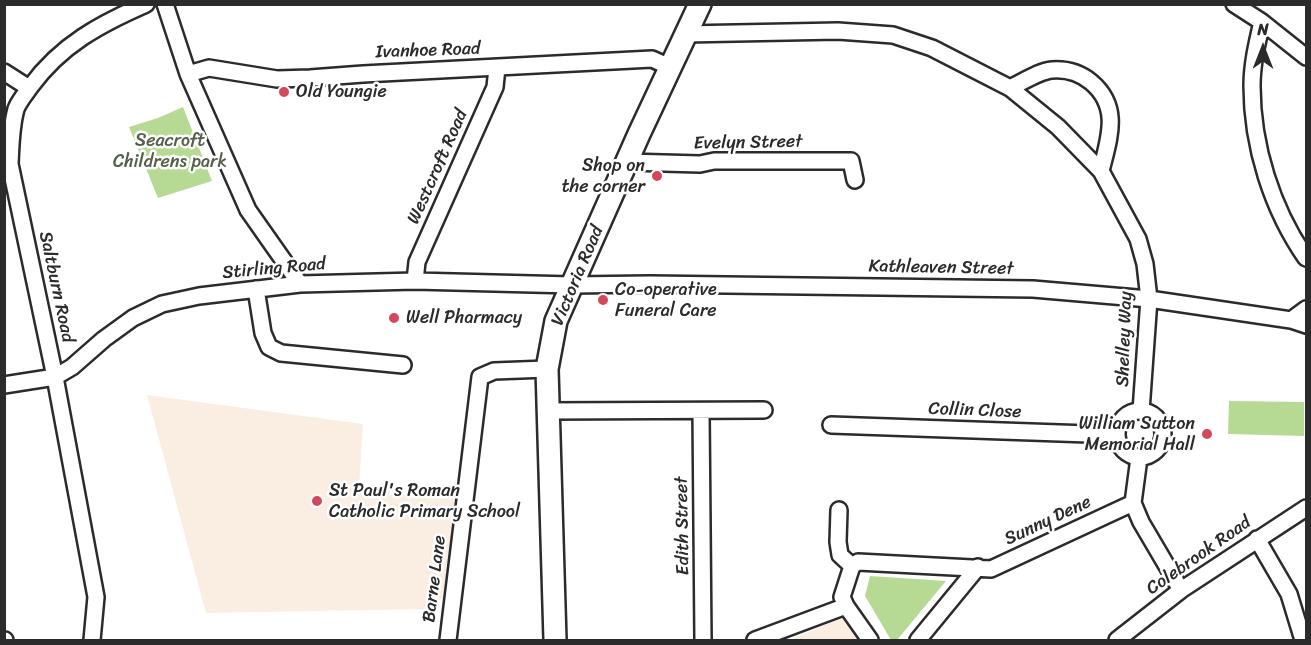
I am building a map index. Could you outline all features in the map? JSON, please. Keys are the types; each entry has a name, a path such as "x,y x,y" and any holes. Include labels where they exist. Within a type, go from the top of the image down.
{"street":[{"name":"Saltburn Road","path":"92,640 96,597 55,377 10,164 11,131 17,107 45,66 100,25 146,4"},
{"path":"165,4 189,74 248,210 300,284"},
{"name":"Victoria Road","path":"555,640 548,369 556,321 700,4"},
{"path":"1234,4 1262,22 1306,57"},
{"path":"1262,22 1253,66 1254,119 1263,163 1277,208 1306,258"},
{"name":"Shelley Way","path":"685,34 838,31 892,35 932,48 1010,88 1058,127 1101,171 1138,239 1149,299 1141,411"},
{"name":"Ivanhoe Road","path":"189,74 208,68 277,79 652,59 670,67"},
{"name":"Westcroft Road","path":"415,281 417,262 495,87 496,68"},
{"path":"1010,88 1050,70 1067,70 1085,77 1100,89 1110,106 1111,124 1101,171"},
{"path":"4,72 29,88"},
{"name":"Evelyn Street","path":"627,162 700,164 714,161 851,161 855,180"},
{"name":"Stirling Road","path":"4,386 55,377 72,368 104,339 133,318 162,304 199,296 300,284 415,281 572,285"},
{"name":"Kathleaven Street","path":"572,285 1033,289 1149,299 1306,324"},
{"path":"256,289 262,333 269,347 281,353 396,360"},
{"path":"1291,320 1306,309"},
{"name":"Barne Lane","path":"448,640 480,377 494,371 548,369"},
{"path":"548,411 764,410"},
{"name":"Shelley Way","path":"1117,435 1118,427 1127,415 1141,411 1149,413 1160,424 1163,439 1154,453 1139,458"},
{"name":"Edith Street","path":"701,412 703,640"},
{"name":"Collin Close","path":"831,425 1117,435"},
{"path":"1117,435 1118,442 1126,453 1139,458 1133,503 1181,590"},
{"name":"Sunny Dene","path":"852,566 858,562 992,569 1133,503"},
{"name":"Colebrook Road","path":"1117,640 1181,590 1306,508"},
{"path":"840,510 838,542 840,555 852,566 842,597 870,640"},
{"path":"1257,539 1289,594 1303,640"},
{"path":"918,640 978,567"},
{"path":"755,640 846,606"}],"shaded area":[{"name":"St Paul's Roman Catholic Primary School","path":"147,395 363,424 359,488 389,489 390,495 450,494 456,498 459,505 446,600 432,598 431,609 206,613"},
{"path":"844,617 860,640 789,640"}],"green space":[{"name":"Seacroft Childrens park","path":"183,107 212,181 158,198 129,127"},
{"path":"1229,401 1304,402 1304,436 1228,434"},
{"path":"870,576 946,581 897,640 891,640 865,596"}],"place":[{"name":"Old Youngie","path":"284,92"},
{"name":"Shop on the corner","path":"657,176"},
{"name":"Co-operative Funeral Care","path":"603,300"},
{"name":"Well Pharmacy","path":"394,318"},
{"name":"William Sutton Memorial Hall","path":"1207,434"},
{"name":"St Paul's Roman Catholic Primary School","path":"317,501"}]}
